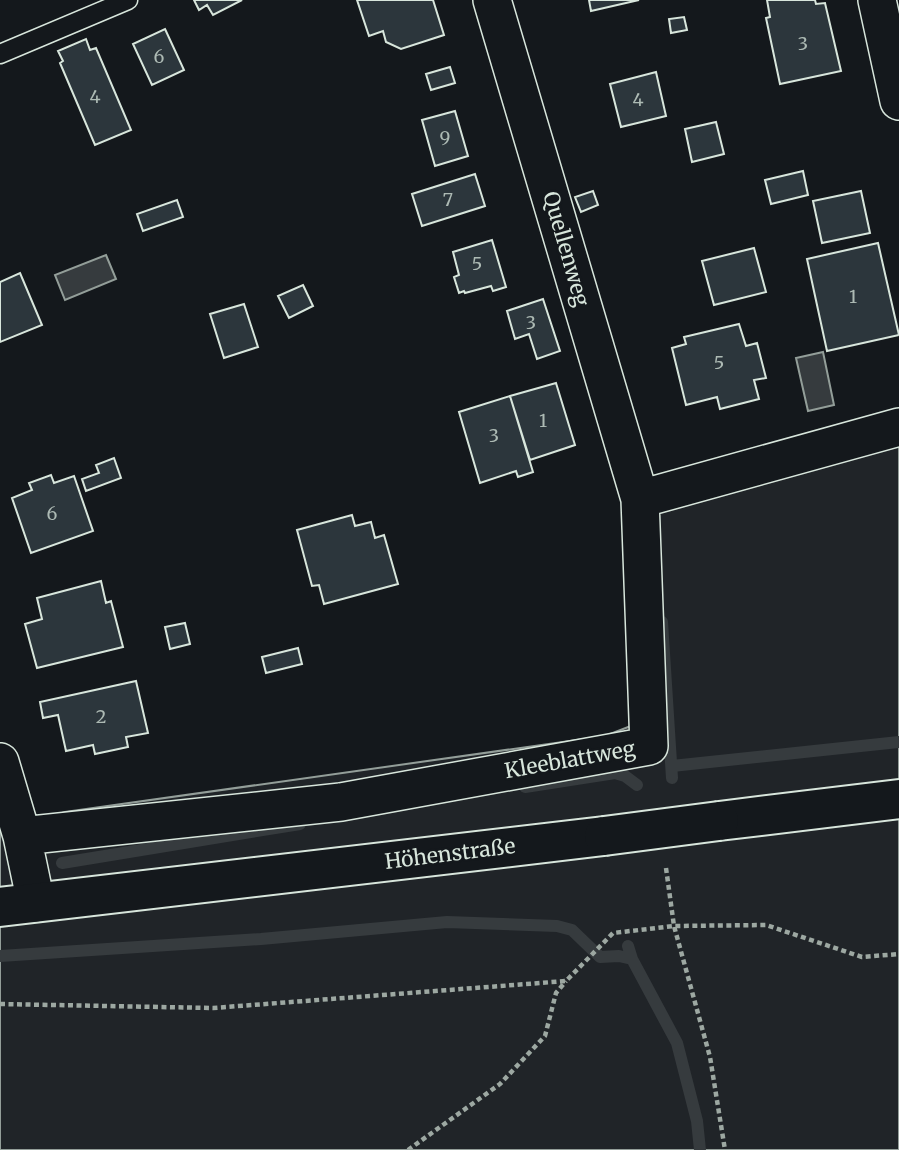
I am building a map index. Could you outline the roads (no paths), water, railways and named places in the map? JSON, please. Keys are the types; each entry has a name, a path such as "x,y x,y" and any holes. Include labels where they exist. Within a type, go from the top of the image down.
{"street":[{"name":"Quellenweg","path":"492,0 640,499"},
{"path":"877,0 899,101"},
{"path":"640,499 899,427"},
{"name":"Kleeblattweg","path":"22,836 341,802 649,746 640,499"},
{"path":"0,762 22,836 18,905"},
{"name":"Höhenstraße","path":"18,905 899,799"}],"lane":[{"path":"0,54 128,0"}],"waterway":[{"path":"662,622 672,778"},
{"path":"672,766 899,742"},
{"path":"525,787 615,773 625,776 637,785"},
{"path":"62,863 300,824"},
{"path":"0,956 261,939 447,922 557,926 572,930 600,957 619,956 632,959"},
{"path":"628,946 632,959 677,1043 697,1121 700,1150"}]}
